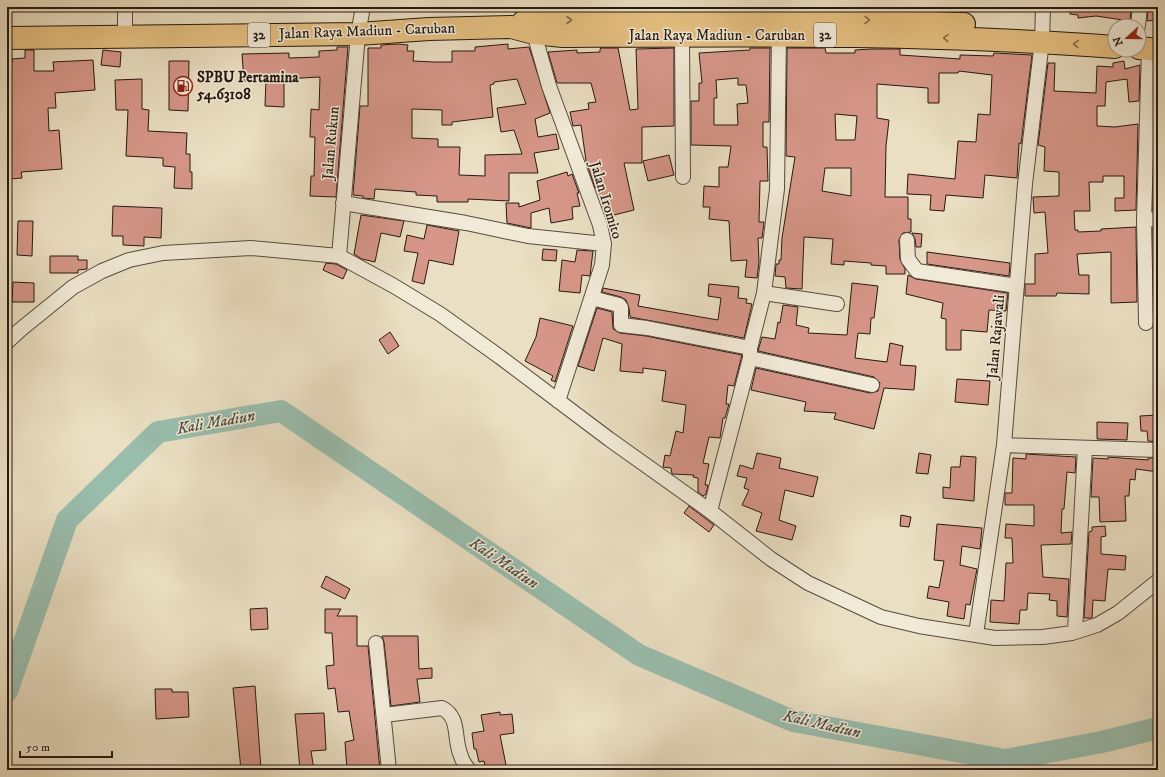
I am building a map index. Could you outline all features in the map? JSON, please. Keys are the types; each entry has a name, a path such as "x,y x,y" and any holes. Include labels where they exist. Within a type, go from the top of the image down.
{"highway":[{"name":"Jalan Raya Madiun - Caruban","path":"7,38 125,35 358,34 526,22 846,13 1042,25 1107,31"},
{"name":"Jalan Raya Madiun - Caruban","path":"526,22 562,36 779,34 1042,25 1107,44"}],"street":[{"path":"125,7 125,35"},
{"name":"Jalan Rukun","path":"339,256 358,34 363,7"},
{"path":"1139,18 1140,7"},
{"name":"Jalan Iromito","path":"526,22 600,225 604,244 602,265 558,401"},
{"name":"Jalan Rajawali","path":"976,634 1004,445 1025,184 1042,25"},
{"path":"710,511 764,292 777,189 779,158 779,34"},
{"path":"682,35 683,177"},
{"path":"1146,323 1151,220 1149,43"},
{"path":"343,203 466,223 528,236 604,244"},
{"path":"907,240 908,259 917,271 1017,286"},
{"path":"7,342 73,287 102,271 129,260 163,253 251,248 339,256 394,286 440,314 500,357 608,439 710,511 771,559 808,583 880,617 919,626 995,638 1043,637 1076,631 1097,625 1118,613 1158,581"},
{"path":"764,292 837,304"},
{"path":"592,298 619,305 621,308 621,326 647,328 872,385"},
{"path":"1004,445 1158,450"},
{"path":"1076,631 1085,448"},
{"path":"376,644 389,770"},
{"path":"384,715 442,708 450,712 454,722 461,757 469,770"}],"building":[{"path":"1071,7 1131,7 1130,18 1110,18 1096,16 1078,18 1078,15 1070,14"},
{"path":"1148,7 1158,7 1158,20 1147,21"},
{"path":"508,44 508,49 529,47 550,113 535,119 538,137 556,134 559,149 534,153 538,173 509,173 509,201 468,199 468,202 437,202 437,196 416,195 416,192 375,189 374,199 353,195 360,106 368,106 368,48 381,48 381,45 408,45 407,51 414,51 413,61 434,62 452,62 452,51 475,51 475,47","holes":["517,79 526,104 497,108 501,132 514,130 522,154 485,155 485,176 459,175 460,147 438,147 438,139 412,138 412,109 442,110 442,125 452,125 452,122 493,117 490,85 494,84 494,82"]},
{"path":"337,47 348,47 336,197 310,196 311,176 314,176 315,137 310,137 311,109 319,110 320,77 284,79 284,107 265,106 266,80 244,81 242,54 289,53 289,58 319,57 319,51 337,50"},
{"path":"601,48 618,48 630,110 638,109 636,49 674,48 674,126 642,127 642,163 624,163 634,210 606,217 598,187 595,188 586,161 581,125 573,126 570,112 589,109 588,103 596,102 591,83 557,83 548,52 577,50 577,53 600,52"},
{"path":"750,48 770,48 769,122 763,122 763,147 767,147 768,181 760,181 759,222 764,222 762,238 758,238 759,262 757,278 745,277 747,260 731,261 729,221 709,219 710,207 703,207 704,186 719,187 719,167 728,167 731,146 691,145 691,101 699,101 699,83 702,83 699,53 750,50","holes":["738,78 738,85 746,85 748,103 737,104 738,125 714,125 714,98 717,98 716,80"]},
{"path":"787,48 825,48 826,53 855,53 855,50 900,49 900,55 960,59 960,55 993,56 994,53 1032,55 1021,144 1019,143 1017,178 985,175 983,198 946,195 944,211 930,210 931,195 907,194 908,174 955,179 958,141 976,142 978,114 990,115 992,75 959,71 958,73 939,73 939,103 928,103 928,88 877,84 877,118 889,120 886,146 885,197 908,197 908,219 911,219 911,232 903,233 899,240 900,259 905,269 905,274 886,274 886,266 871,265 871,263 844,261 844,265 831,264 833,239 804,237 802,289 786,288 785,277 775,276 776,264 779,264 779,260 781,260 782,238 795,157 786,156","holes":["835,114 857,116 855,140 836,140","825,168 851,168 851,196 822,191"]},
{"path":"25,50 34,50 34,71 54,71 53,62 93,60 95,90 55,93 56,108 48,108 49,131 59,130 62,169 21,172 22,178 10,179 9,169 7,169 7,63 12,63 12,59 25,58"},
{"path":"103,50 121,52 120,67 101,65"},
{"path":"169,61 189,61 188,111 169,110"},
{"path":"1124,61 1125,69 1140,65 1139,101 1129,102 1127,79 1106,82 1105,106 1097,106 1097,126 1115,127 1138,124 1136,210 1115,211 1115,198 1124,198 1124,176 1103,176 1103,182 1089,182 1090,211 1074,211 1075,230 1078,230 1078,232 1101,231 1101,229 1136,227 1137,302 1111,303 1111,252 1077,254 1079,275 1089,275 1089,294 1057,293 1056,296 1025,296 1025,284 1035,284 1035,254 1048,253 1045,212 1034,213 1033,197 1059,196 1059,172 1044,171 1045,147 1038,145 1048,63 1055,63 1054,91 1096,93 1097,66 1113,67 1113,63"},
{"path":"142,79 142,109 149,110 148,131 187,133 186,154 190,154 192,189 174,188 175,167 163,166 163,158 126,156 128,110 116,110 115,80"},
{"path":"1158,122 1158,164 1154,164 1155,123"},
{"path":"669,155 674,175 648,181 643,161"},
{"path":"567,172 568,176 572,174 579,193 577,193 580,206 572,207 573,219 551,223 549,208 531,213 531,228 507,223 506,203 519,203 519,207 540,200 537,181"},
{"path":"1153,195 1158,195 1158,211 1153,211"},
{"path":"113,206 162,208 161,238 144,237 144,246 123,245 123,236 112,236"},
{"path":"361,215 404,221 400,237 381,233 375,262 362,259 354,254"},
{"path":"18,221 33,221 32,256 17,255"},
{"path":"427,225 459,231 453,265 429,260 424,284 412,281 418,253 404,251 407,235 424,239"},
{"path":"1153,228 1158,228 1158,303 1154,303"},
{"path":"912,233 922,234 921,247 916,247 915,239"},
{"path":"543,249 557,250 556,261 542,260"},
{"path":"577,250 593,251 590,276 582,275 580,293 559,291 562,260 575,262"},
{"path":"927,252 1010,263 1009,276 927,264"},
{"path":"50,256 78,256 78,260 87,260 87,269 78,270 78,273 50,273"},
{"path":"326,263 336,264 347,270 343,279 323,270"},
{"path":"908,275 916,279 1008,293 1006,311 989,310 987,332 961,330 961,350 946,350 946,319 941,318 943,303 906,294"},
{"path":"13,282 34,283 34,302 12,302"},
{"path":"852,283 878,286 874,318 871,318 870,334 858,333 855,358 887,362 890,343 903,346 900,365 916,366 914,390 884,388 874,429 834,419 836,413 804,411 806,402 751,390 756,368 870,393 878,391 880,383 874,377 758,351 762,337 775,339 778,322 780,323 783,305 798,307 796,325 809,328 808,333 847,335"},
{"path":"709,284 739,287 738,298 747,299 746,303 752,304 744,338 630,317 626,300 621,297 602,292 603,288 640,295 638,306 718,320 721,298 708,296"},
{"path":"597,308 612,312 613,329 620,333 646,336 742,355 734,386 728,385 726,404 729,404 725,418 723,418 720,438 709,437 703,463 709,464 705,485 708,485 706,494 703,496 698,492 698,478 693,477 694,475 672,474 671,468 663,467 665,455 670,456 676,431 683,433 686,405 662,401 666,371 643,368 643,373 620,371 622,344 603,338 594,371 578,366"},
{"path":"540,318 573,326 555,382 551,380 553,376 525,361 536,337"},
{"path":"390,332 399,346 388,354 379,340"},
{"path":"957,379 990,381 988,405 955,402"},
{"path":"1158,415 1158,442 1148,441 1147,431 1141,431 1140,416"},
{"path":"1097,422 1128,423 1127,440 1097,439"},
{"path":"757,453 781,458 779,468 818,477 813,497 785,490 779,520 796,526 792,540 756,531 762,513 742,505 749,490 744,488 747,478 737,476 740,465 753,469"},
{"path":"919,453 931,455 928,474 916,473"},
{"path":"1026,454 1076,457 1075,473 1067,472 1064,509 1062,509 1061,533 1072,532 1071,544 1041,545 1043,577 1069,579 1067,617 1057,616 1057,601 1049,600 1050,594 1028,593 1027,610 1020,610 1019,624 990,622 991,600 1004,601 1006,563 1013,563 1012,538 1005,538 1006,524 1034,526 1034,505 1005,505 1005,493 1012,493 1013,458 1026,459"},
{"path":"961,456 976,457 974,501 943,498 943,487 950,488 951,467 960,467"},
{"path":"1108,457 1148,460 1148,458 1158,458 1158,472 1136,469 1135,480 1130,479 1129,496 1125,496 1126,521 1100,522 1099,497 1091,497 1093,458 1108,459"},
{"path":"689,506 714,525 709,532 684,513"},
{"path":"901,515 911,517 909,527 900,526"},
{"path":"937,524 982,528 980,549 962,546 960,565 977,569 970,605 966,604 964,619 947,616 949,602 927,598 929,586 939,588 944,561 934,560"},
{"path":"1105,526 1106,536 1101,537 1101,554 1126,556 1125,570 1108,569 1105,601 1093,600 1092,618 1084,618 1089,532 1092,531 1092,527"},
{"path":"326,576 350,589 345,599 321,587"},
{"path":"267,608 268,629 251,630 250,609"},
{"path":"325,609 341,609 337,616 357,616 357,646 368,646 380,770 347,770 345,742 354,740 349,711 338,712 335,688 328,689 326,666 334,665 332,633 325,633"},
{"path":"382,636 418,636 419,669 432,668 432,678 417,679 420,702 391,706 384,642"},
{"path":"255,686 261,770 241,770 233,688"},
{"path":"155,689 172,689 172,692 188,692 189,717 156,719"},
{"path":"500,712 500,715 512,714 514,733 500,735 507,770 486,770 484,761 479,762 476,749 474,749 472,733 484,731 481,715"},
{"path":"324,713 326,750 311,751 314,770 300,770 295,714"}],"waterway":[{"name":"Kali Madiun","path":"7,691 67,520 158,432 281,411 639,655 793,721 1005,760 1102,742 1158,728"}],"place":[{"name":"SPBU Pertamina 54.63108","path":"183,86"}]}
